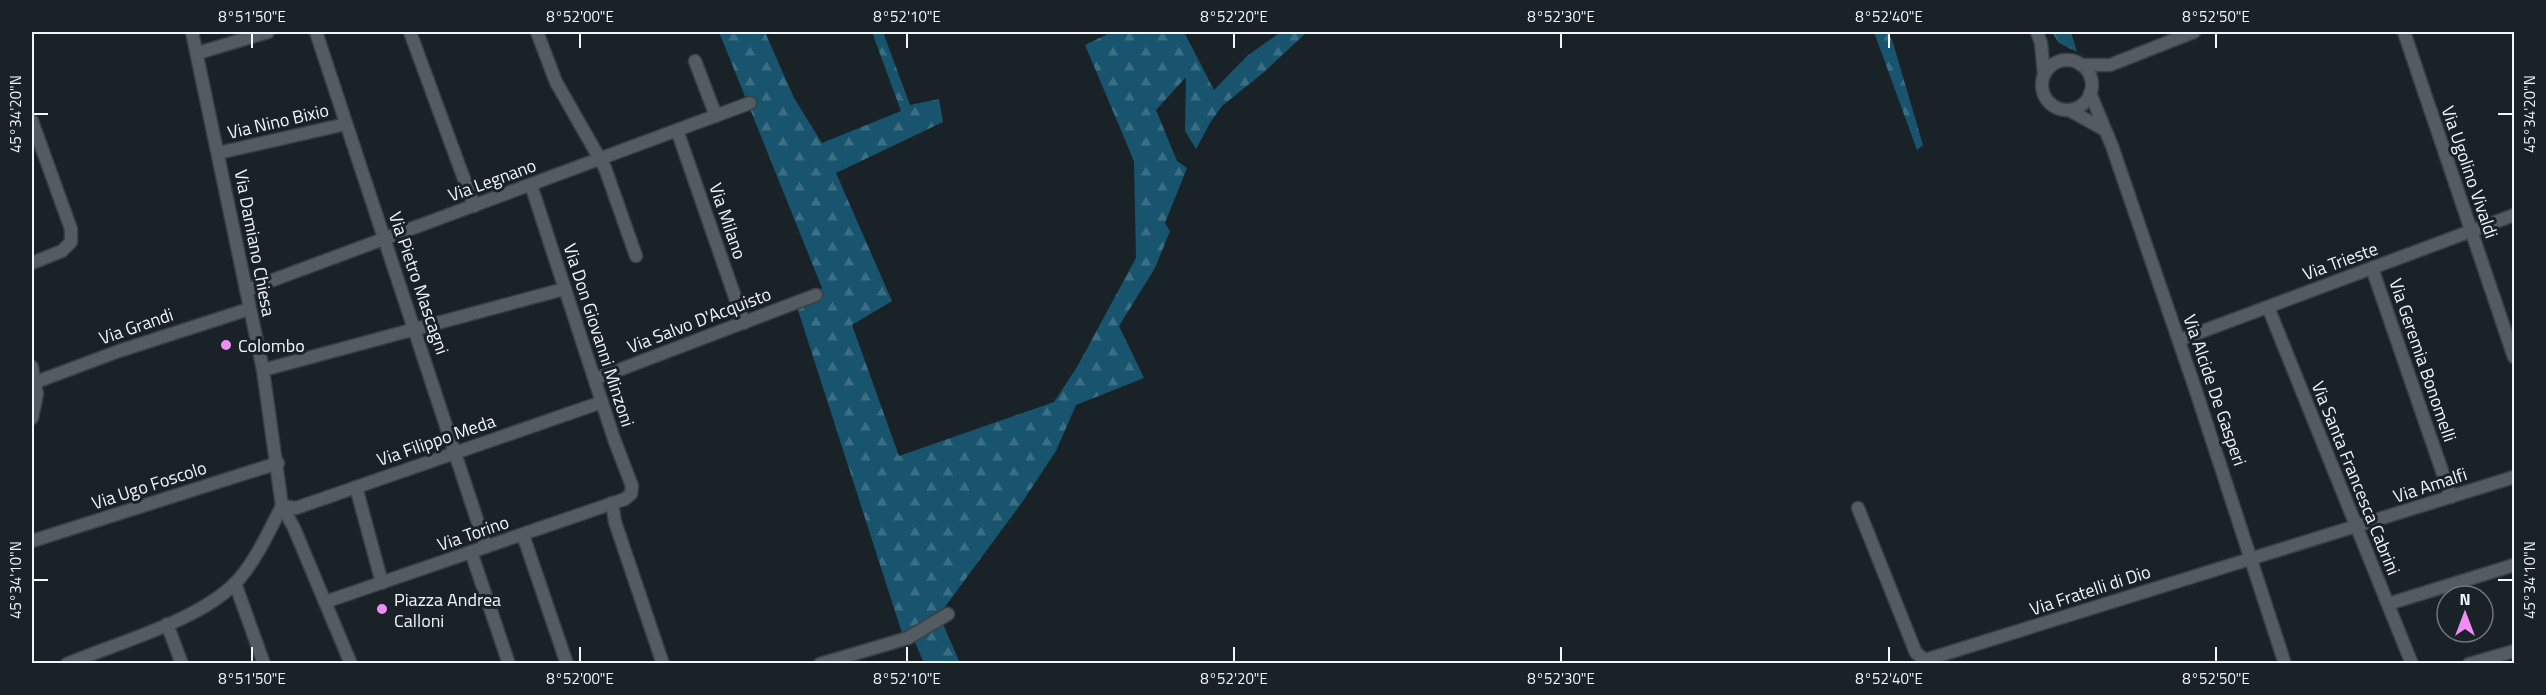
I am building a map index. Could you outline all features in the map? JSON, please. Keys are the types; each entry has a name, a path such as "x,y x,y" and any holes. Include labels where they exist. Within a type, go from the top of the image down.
{"street":[{"name":"Via Damiano Chiesa","path":"192,32 263,370 278,463 282,506 294,528 351,663"},
{"path":"198,53 268,32"},
{"name":"Via Pietro Mascagni","path":"315,32 415,328 486,548"},
{"path":"410,32 474,206"},
{"path":"537,32 556,82 599,160 636,256"},
{"path":"2039,37 2063,61 2082,65 2110,65 2194,32"},
{"name":"Via Ugolino Vivaldi","path":"2404,32 2514,357"},
{"path":"2039,37 2044,74 2042,87 2048,102 2054,107 2068,110 2090,120 2105,130"},
{"path":"695,61 716,116"},
{"path":"2044,74 2049,68 2063,61"},
{"path":"2082,65 2091,88"},
{"path":"2068,110 2082,105 2091,88 2110,65"},
{"name":"Via Alcide De Gasperi","path":"2091,88 2179,340 2285,663"},
{"name":"Via Legnano","path":"246,290 750,103"},
{"path":"32,121 71,229 71,242 62,251 32,263"},
{"name":"Via Nino Bixio","path":"218,153 346,124"},
{"name":"Via Milano","path":"677,130 744,323"},
{"name":"Via Don Giovanni Minzoni","path":"531,185 632,486 631,494"},
{"name":"Via Trieste","path":"2179,340 2514,215"},
{"name":"Via Geremia Bonomelli","path":"2372,268 2451,497"},
{"path":"263,370 564,289"},
{"name":"Via Salvo D'Acquisto","path":"595,379 816,295"},
{"name":"Via Santa Francesca Cabrini","path":"2268,307 2412,663"},
{"name":"Via Grandi","path":"36,382 119,351 249,309"},
{"path":"32,367 37,394 32,418"},
{"name":"Via Filippo Meda","path":"282,506 296,508 602,402"},
{"name":"Via Ugo Foscolo","path":"32,541 278,463"},
{"name":"Via Amalfi","path":"2252,558 2514,477"},
{"path":"356,487 382,583"},
{"name":"Via Torino","path":"325,602 486,548 612,503 631,494"},
{"path":"612,503 615,522 663,663"},
{"path":"67,663 87,660 207,605 235,583 260,550 282,506"},
{"name":"Via Fratelli di Dio","path":"1858,507 1916,653 1925,660 2252,558"},
{"path":"523,534 567,663"},
{"path":"471,552 509,663"},
{"path":"2388,604 2514,565"},
{"path":"235,583 264,663"},
{"path":"820,663 908,638 926,630 948,614"},
{"path":"167,624 182,663"},
{"path":"2469,663 2514,651"}],"green space":[{"path":"719,32 765,32 794,98 822,143 901,111 872,32 883,32 910,105 939,99 943,122 836,173 892,301 852,325 899,456 1054,402 1077,367 1136,258 1134,161 1085,45 1112,32 1184,32 1214,90 1247,56 1281,32 1307,32 1263,73 1222,106 1196,149 1185,131 1186,77 1156,110 1177,161 1187,168 1165,223 1170,231 1155,268 1119,326 1144,378 1076,405 1056,451 1023,501 939,615 960,663 924,663 914,640 903,636 797,307 806,304 822,288"},
{"path":"1874,32 1888,32 1893,43 1923,145 1917,150"},
{"path":"2052,32 2071,32 2077,52 2059,43"}],"place":[{"name":"Colombo","path":"226,345"},
{"name":"Piazza Andrea Calloni","path":"382,609"}]}
